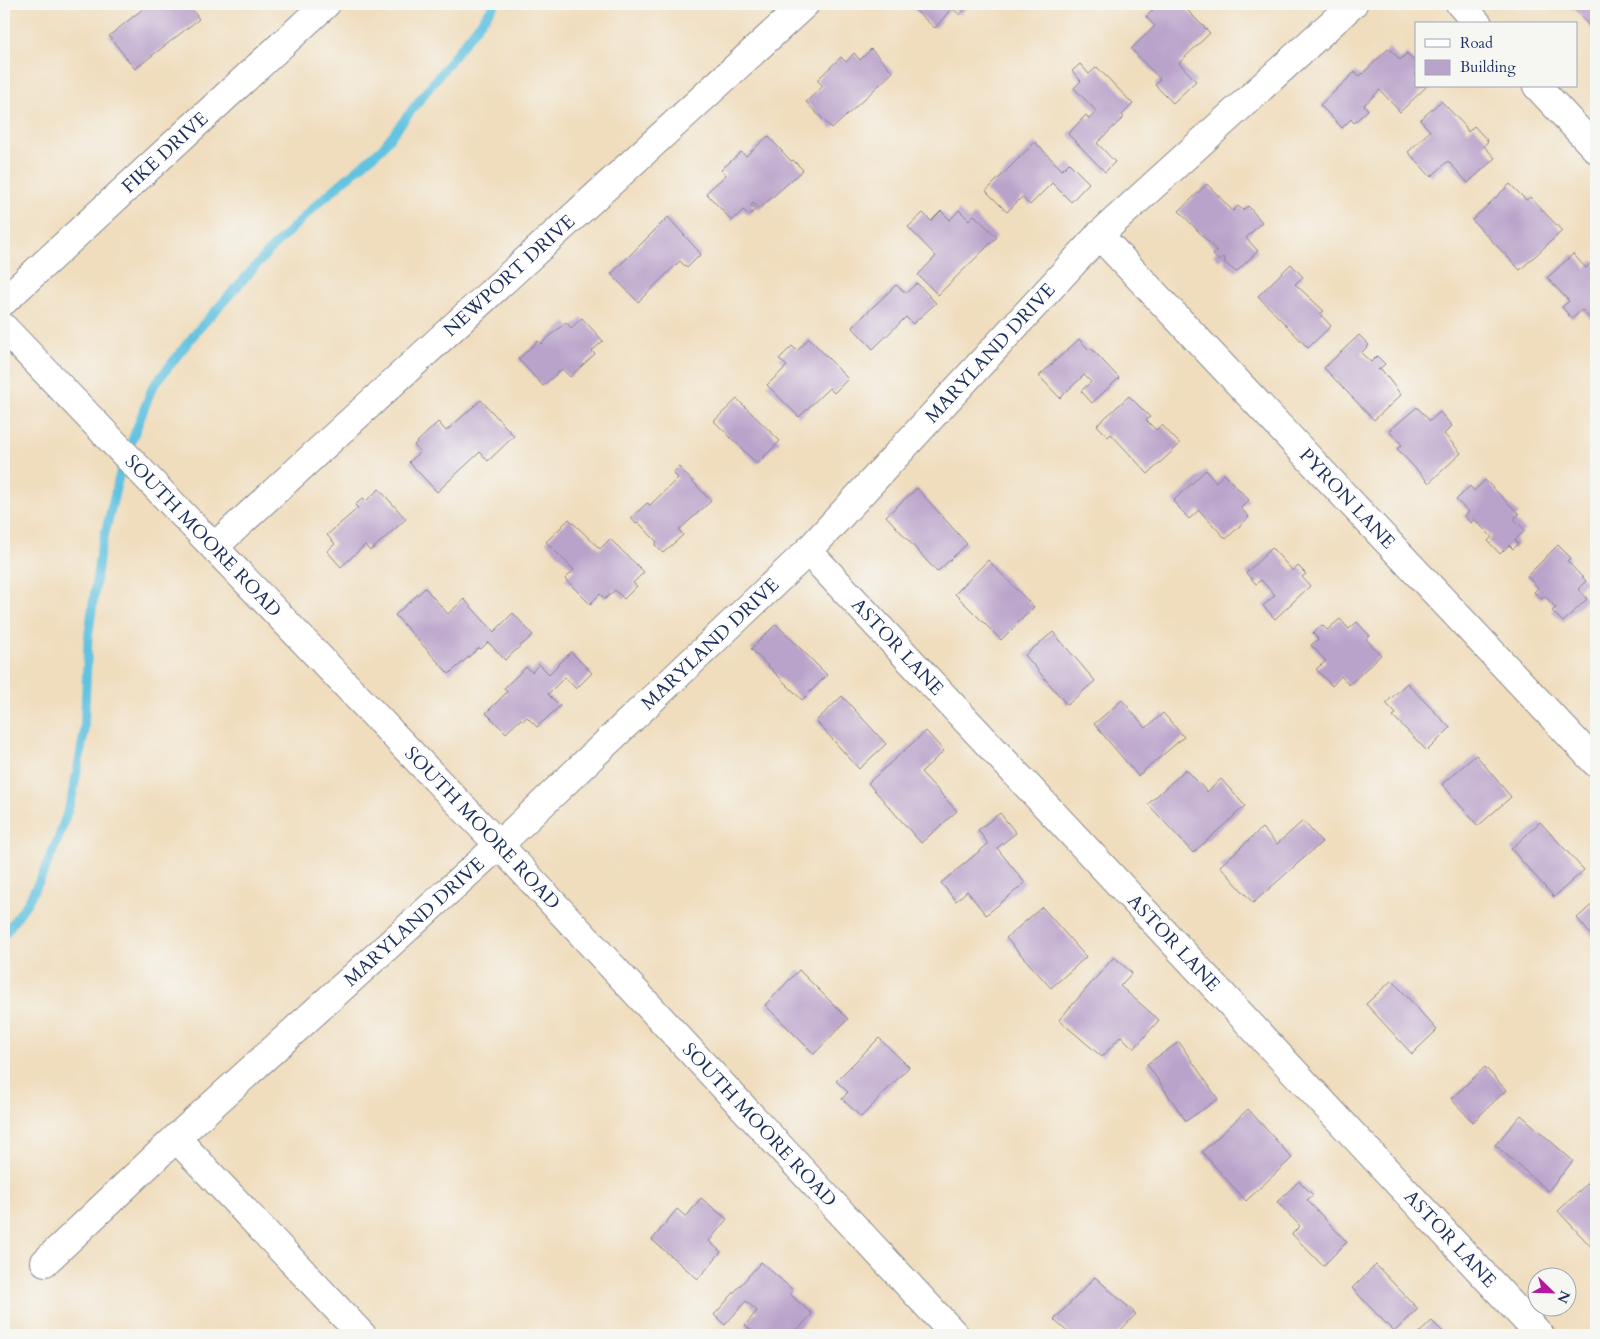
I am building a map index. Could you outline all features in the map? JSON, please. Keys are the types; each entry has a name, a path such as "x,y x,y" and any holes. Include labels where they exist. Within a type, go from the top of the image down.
{"street":[{"name":"FIKE DRIVE","path":"4,301 326,4"},
{"name":"NEWPORT DRIVE","path":"214,547 805,4"},
{"name":"MARYLAND DRIVE","path":"45,1262 176,1138 499,845 808,551 1099,235 1353,4"},
{"path":"1460,4 1476,22"},
{"path":"1539,88 1596,149"},
{"name":"PYRON LANE","path":"1099,235 1596,763"},
{"name":"SOUTH MOORE ROAD","path":"4,328 499,845 956,1335"},
{"name":"ASTOR LANE","path":"808,551 1540,1335"},
{"path":"176,1138 362,1335"}],"building":[{"path":"149,4 188,4 199,19 135,69 109,36"},
{"path":"908,4 970,4 960,15 952,8 935,28"},
{"path":"1159,4 1181,4 1210,33 1179,63 1196,81 1173,103 1155,85 1160,79 1131,49 1155,26 1146,17"},
{"path":"1567,4 1596,4 1596,34 1574,8 1573,10"},
{"path":"1389,48 1400,60 1407,53 1415,62 1415,88 1425,88 1400,112 1380,90 1364,105 1368,110 1354,123 1351,119 1342,128 1320,105 1355,72 1360,76"},
{"path":"871,49 893,72 832,129 806,102 823,86 817,80 841,57 846,62 854,53 860,60"},
{"path":"1080,64 1089,74 1097,67 1133,104 1122,115 1124,117 1097,143 1115,162 1105,172 1068,134 1086,115 1089,119 1097,112 1074,88 1081,81 1072,71"},
{"path":"1441,101 1465,126 1468,132 1474,126 1488,141 1484,146 1495,158 1468,183 1448,161 1431,177 1408,152 1430,131 1420,120"},
{"path":"768,136 791,161 793,160 803,170 759,209 753,203 751,205 755,210 749,215 743,210 732,221 706,193 726,175 721,170 741,152 746,156"},
{"path":"1035,142 1062,170 1069,163 1089,183 1071,202 1052,183 1030,205 1022,197 1007,212 986,191"},
{"path":"1207,184 1233,211 1238,206 1243,210 1248,206 1262,222 1246,238 1258,251 1236,272 1224,262 1223,257 1219,261 1213,255 1217,251 1179,211"},
{"path":"1510,184 1526,200 1530,197 1562,231 1520,270 1472,220"},
{"path":"959,210 969,220 974,215 997,237 938,295 918,275 936,256 908,227 923,213 931,221 941,211 950,220"},
{"path":"668,217 701,254 687,268 680,261 638,302 611,274"},
{"path":"1573,254 1586,268 1593,260 1596,264 1596,325 1582,310 1572,319 1562,307 1569,301 1547,278"},
{"path":"1291,264 1303,277 1295,284 1324,311 1320,314 1331,326 1308,348 1258,296"},
{"path":"917,283 936,303 913,324 906,317 873,349 852,327 896,285 906,293"},
{"path":"582,318 603,341 592,351 595,354 570,377 562,369 543,386 518,359 538,341 541,344 566,322 571,328"},
{"path":"1359,335 1369,345 1361,353 1371,362 1377,356 1385,364 1378,370 1381,369 1401,395 1374,420 1324,368"},
{"path":"809,338 848,379 834,393 829,388 799,417 767,385 787,366 779,359 792,346 797,351"},
{"path":"1079,339 1089,350 1091,348 1119,378 1092,403 1081,391 1091,382 1084,375 1060,398 1039,376"},
{"path":"1129,396 1150,417 1146,420 1156,430 1162,425 1180,444 1148,474 1111,434 1108,437 1097,425"},
{"path":"737,399 780,441 757,464 714,421"},
{"path":"481,400 514,436 488,461 480,452 437,492 409,462 420,452 414,445 438,422 446,431"},
{"path":"1417,407 1430,421 1440,412 1452,426 1444,434 1461,453 1429,483 1397,449 1402,445 1389,431"},
{"path":"679,467 711,501 679,530 683,535 663,553 655,545 657,542 638,522 636,524 631,518 647,503 650,505 678,478 673,473"},
{"path":"1206,470 1216,482 1224,474 1249,500 1241,508 1249,517 1226,539 1199,510 1189,519 1173,501"},
{"path":"1485,480 1519,514 1514,519 1525,530 1515,540 1518,544 1513,549 1509,545 1500,554 1488,541 1492,537 1474,519 1471,523 1464,516 1469,512 1456,500 1470,486 1474,491"},
{"path":"917,488 967,544 937,572 886,516"},
{"path":"379,489 406,519 370,551 365,545 341,567 327,551 335,544 327,535 358,508 355,505 363,498 366,501"},
{"path":"569,519 600,549 610,539 644,572 633,583 637,586 624,599 615,590 605,599 600,594 590,604 565,579 574,570 546,542"},
{"path":"1558,545 1571,558 1567,561 1586,581 1578,589 1587,599 1563,622 1552,611 1556,608 1545,596 1541,599 1534,592 1538,588 1527,576"},
{"path":"1272,548 1293,571 1298,566 1306,574 1302,577 1310,586 1275,619 1263,606 1275,595 1261,580 1256,584 1246,573"},
{"path":"988,560 1034,607 1001,640 955,594"},
{"path":"425,588 448,614 464,599 494,632 513,613 533,635 505,660 488,642 449,674 395,615"},
{"path":"1340,619 1349,629 1357,622 1370,636 1366,639 1381,655 1349,685 1341,676 1332,686 1316,669 1326,661 1311,645 1318,639 1313,633 1322,625 1327,630"},
{"path":"776,624 827,675 802,700 751,649"},
{"path":"1053,632 1095,681 1067,705 1025,655"},
{"path":"571,652 592,673 576,689 565,677 548,694 560,706 537,727 527,717 523,721 521,719 506,733 486,713 507,692 504,688 526,667 532,672 539,664 549,674"},
{"path":"1407,683 1450,728 1427,751 1393,716 1396,714 1386,703"},
{"path":"842,696 886,744 859,769 816,721"},
{"path":"1122,700 1146,728 1163,713 1184,737 1138,776 1094,724"},
{"path":"926,731 944,751 921,772 957,811 921,843 868,783"},
{"path":"1476,755 1511,797 1478,826 1442,784"},
{"path":"1186,769 1207,792 1221,779 1245,806 1193,853 1148,804"},
{"path":"1000,813 1016,833 997,848 1025,883 986,915 967,891 956,901 941,883 988,844 978,830"},
{"path":"1303,821 1322,842 1253,903 1220,866 1262,828 1277,844"},
{"path":"1540,822 1584,870 1554,897 1511,849"},
{"path":"1596,901 1596,941 1577,918"},
{"path":"1042,907 1086,957 1051,988 1006,938"},
{"path":"1114,957 1132,973 1120,986 1159,1020 1134,1049 1121,1036 1102,1057 1059,1020"},
{"path":"799,970 848,1019 814,1054 765,1005"},
{"path":"1392,980 1437,1030 1412,1054 1366,1004"},
{"path":"879,1038 909,1067 861,1117 842,1099 848,1092 836,1081"},
{"path":"1179,1042 1218,1099 1186,1121 1147,1064"},
{"path":"1485,1067 1506,1090 1473,1122 1451,1099"},
{"path":"1248,1109 1292,1158 1246,1201 1202,1152"},
{"path":"1521,1115 1573,1161 1548,1191 1495,1145"},
{"path":"1299,1181 1313,1195 1307,1200 1347,1242 1323,1266 1292,1234 1300,1226 1277,1202"},
{"path":"1590,1181 1596,1187 1596,1252 1558,1211"},
{"path":"701,1198 727,1219 709,1241 721,1252 698,1279 652,1240 677,1209 686,1217"},
{"path":"761,1262 793,1290 790,1294 812,1314 793,1335 756,1335 745,1325 757,1311 746,1301 725,1325 714,1315"},
{"path":"1376,1265 1418,1309 1394,1332 1352,1288"},
{"path":"1095,1277 1136,1314 1116,1335 1071,1335 1054,1320"},
{"path":"1432,1321 1446,1335 1417,1335"}],"waterway":[{"path":"4,935 27,903 41,878 58,839 72,798 84,734 88,639 100,553 121,469 152,388 197,331 270,250 316,205 382,148 495,4"}]}
